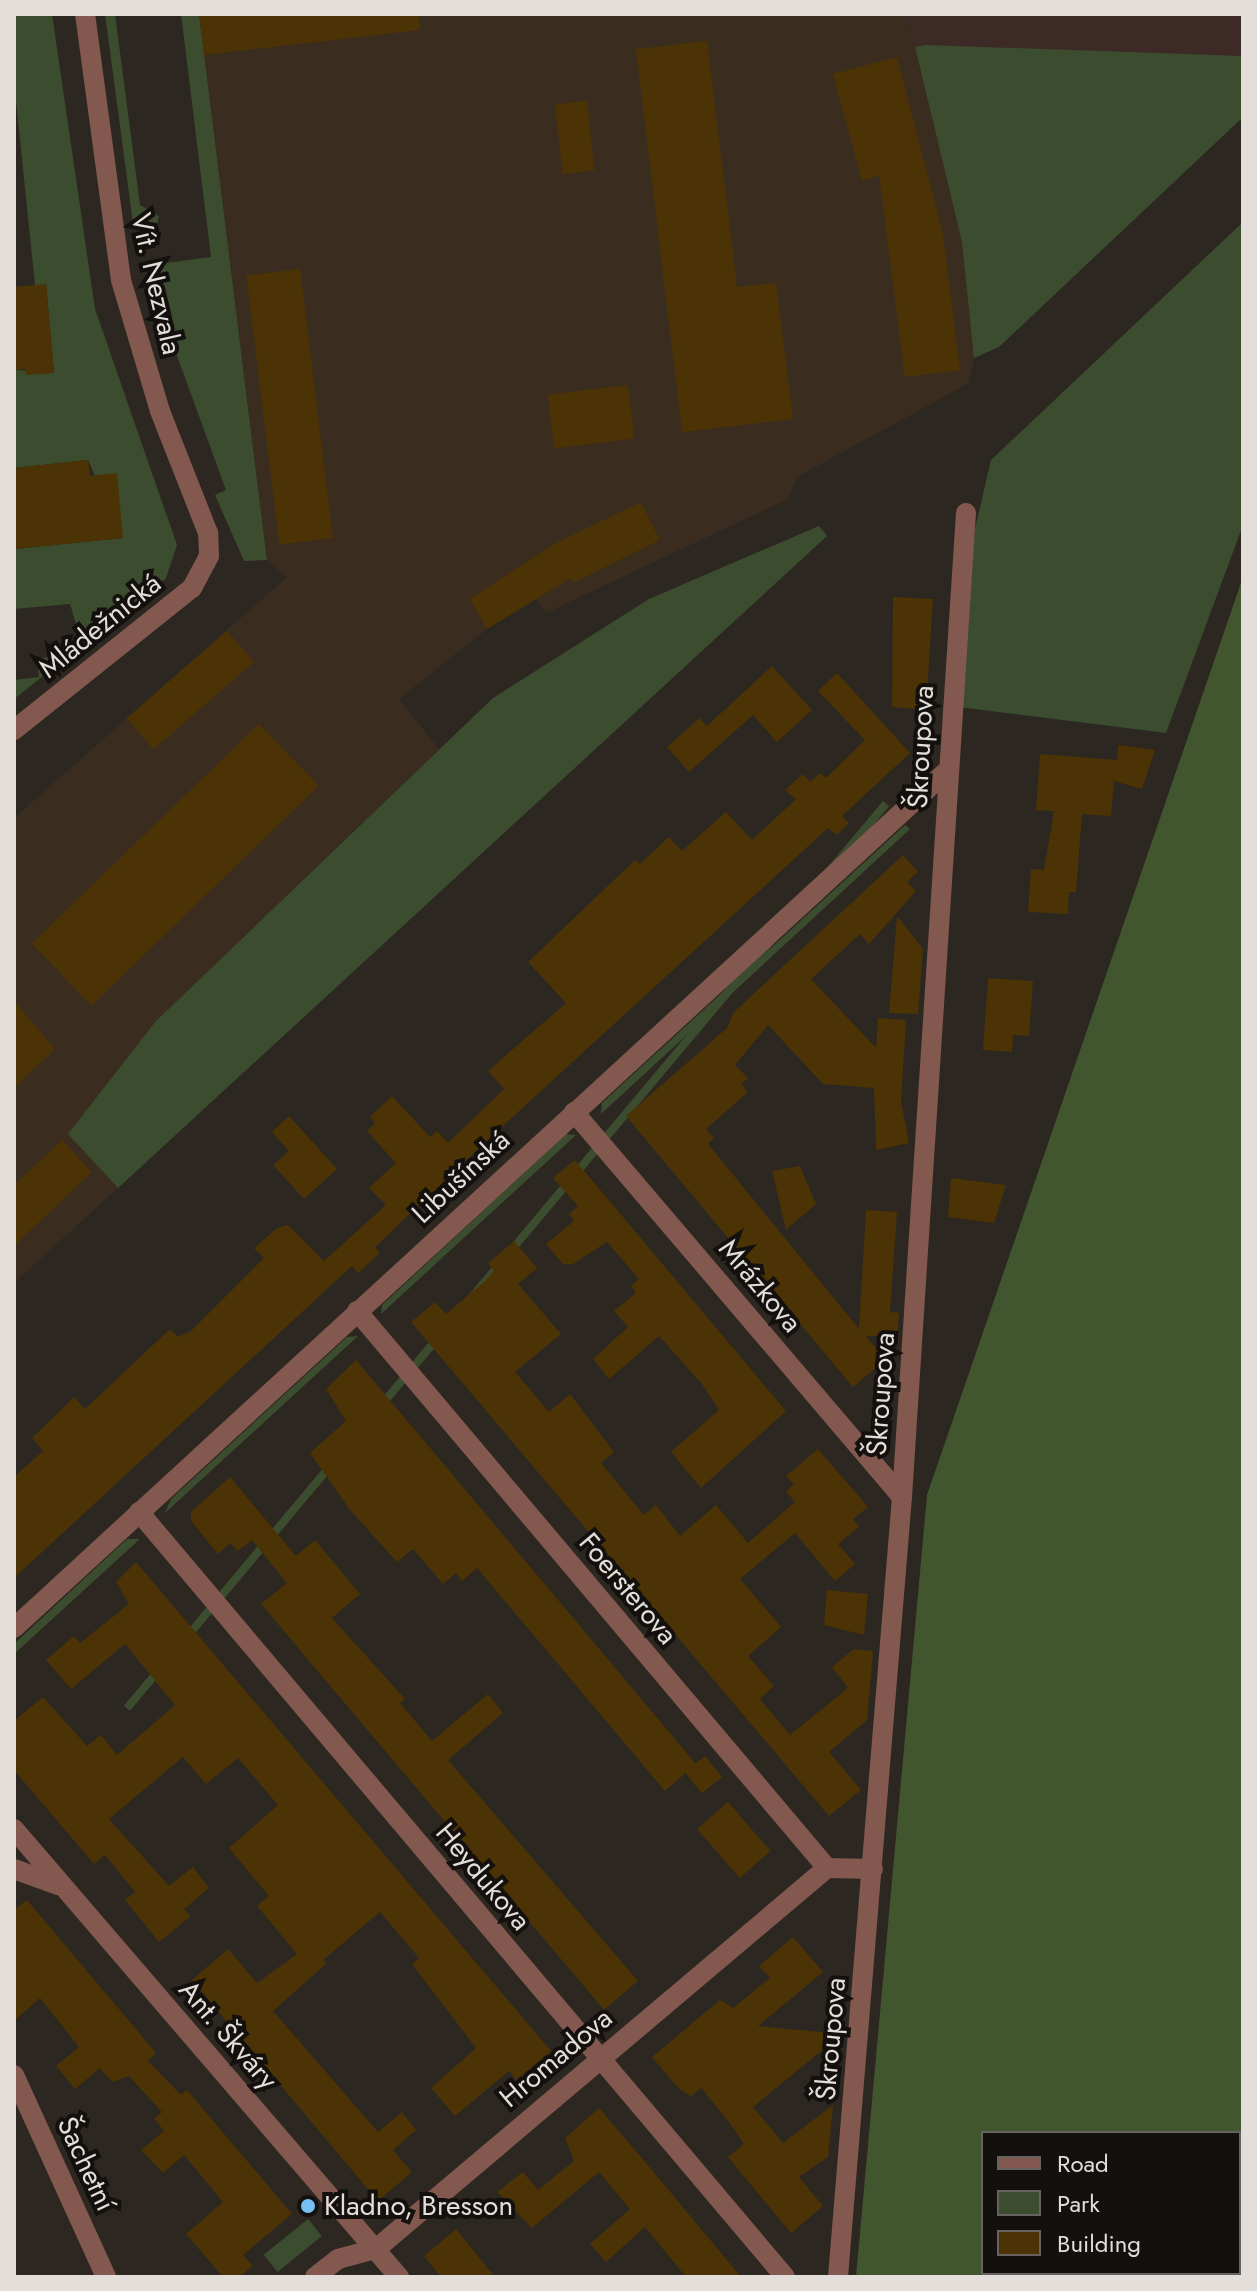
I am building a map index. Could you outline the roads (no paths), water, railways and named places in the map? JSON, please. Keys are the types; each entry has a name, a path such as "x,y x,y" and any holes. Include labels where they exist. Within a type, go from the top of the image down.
{"street":[{"name":"Vít. Nezvala","path":"85,14 117,254 151,385 208,533 209,556"},
{"name":"Škroupova","path":"838,2277 902,1497 966,513"},
{"name":"Mládežnická","path":"14,730 169,608 200,578 209,556"},
{"name":"Libušínská","path":"14,1628 948,770"},
{"name":"Mrázkova","path":"574,1112 902,1497"},
{"name":"Foersterova","path":"357,1311 827,1868"},
{"name":"Heydukova","path":"139,1512 785,2277"},
{"name":"Ant. Škváry","path":"14,1829 399,2277"},
{"path":"827,1868 873,1869"},
{"name":"Hromadova","path":"315,2277 338,2259 376,2249 827,1868"},
{"path":"14,1869 62,1887"},
{"name":"Šachetní","path":"14,2075 106,2277"}],"place":[{"name":"Kladno, Bresson","path":"308,2206"}]}
